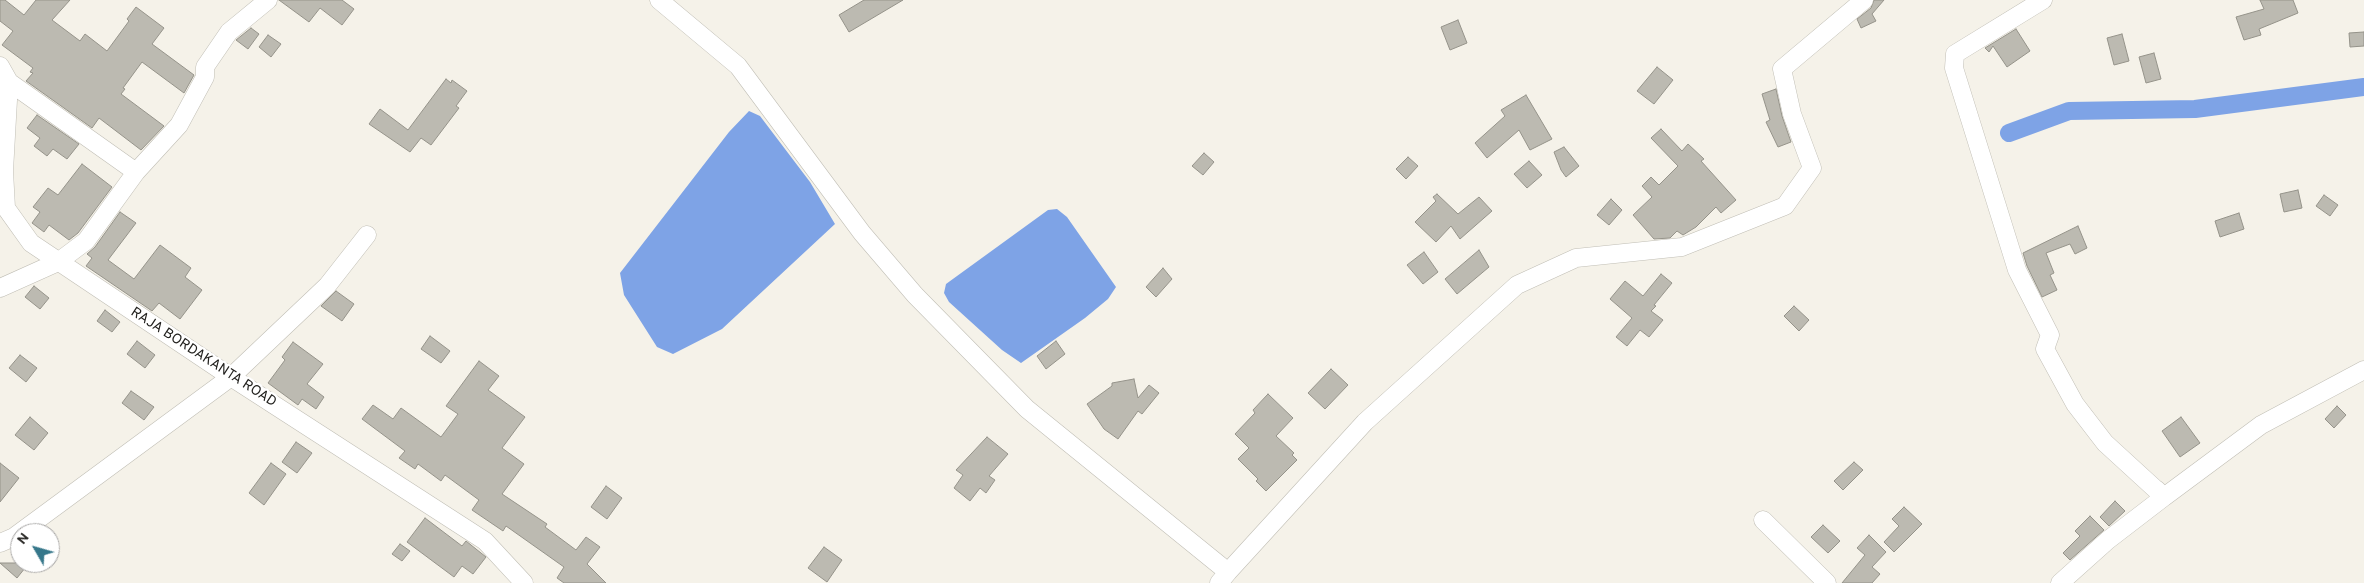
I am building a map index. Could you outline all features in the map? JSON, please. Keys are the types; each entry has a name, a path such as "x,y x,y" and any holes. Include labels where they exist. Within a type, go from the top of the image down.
{"street":[{"path":"0,288 58,262 86,241 136,172 178,125 205,77 205,68 229,32 268,0"},
{"path":"659,0 738,66 862,233 915,295 1027,409 1223,578 1365,422 1517,285 1576,258 1682,247 1785,206 1812,168 1792,114 1782,69 1864,0"},
{"path":"2043,0 1955,54 1954,68 2017,270 2050,335 2087,420 2164,497"},
{"path":"0,66 9,82 136,172"},
{"name":"RAJA BORDAKANTA ROAD","path":"9,82 4,171 6,208 31,243 231,377 485,541 524,583"},
{"path":"0,543 14,537 231,377 327,286 367,235"},
{"path":"2060,583 2108,540 2262,424 2364,370"},
{"path":"1762,520 1827,583"}],"water":[{"path":"749,111 760,116 810,182 835,224 722,329 673,354 657,347 624,295 620,273 729,132"},
{"path":"1057,209 1067,217 1116,287 1108,299 1085,318 1021,363 1002,350 949,302 944,293 946,284 1048,210"}],"building":[{"path":"0,0 5,0 24,15 36,0 70,0 52,20 80,41 85,34 107,51 129,21 127,19 136,7 164,28 152,44 194,75 184,93 142,62 123,88 125,89 121,94 164,126 141,150 99,118 92,128 26,81 33,73 30,72 33,68 2,45 13,31 0,21"},
{"path":"279,0 342,0 354,9 342,25 320,8 309,22"},
{"path":"864,0 903,0 849,32 839,15"},
{"path":"1874,0 1884,0 1872,14 1876,21 1861,28 1857,19 1871,8"},
{"path":"2260,0 2293,0 2298,13 2259,29 2261,35 2244,40 2236,17 2264,9"},
{"path":"1458,20 1467,43 1450,50 1441,27"},
{"path":"251,28 259,34 248,49 236,40"},
{"path":"2016,29 2030,51 2007,67 1993,46 1989,52 1985,48"},
{"path":"2364,32 2364,46 2350,47 2349,33"},
{"path":"2122,34 2129,61 2114,65 2107,38"},
{"path":"268,35 281,44 271,57 259,47"},
{"path":"2154,53 2161,79 2146,83 2139,57"},
{"path":"1657,67 1673,80 1654,104 1637,91"},
{"path":"446,79 451,83 452,80 467,91 456,106 459,108 431,145 421,138 410,152 369,124 380,109 408,130"},
{"path":"1776,89 1782,116 1791,142 1778,147 1766,122 1770,120 1762,94"},
{"path":"1526,95 1552,139 1530,150 1519,130 1487,158 1475,143 1505,116 1501,110"},
{"path":"37,115 79,144 67,159 53,149 47,156 34,146 40,138 27,128"},
{"path":"1661,129 1682,151 1688,144 1704,159 1701,161 1736,200 1721,213 1716,207 1696,227 1683,235 1677,231 1670,238 1654,239 1633,215 1652,197 1642,186 1651,177 1659,185 1678,166 1651,138"},
{"path":"1564,147 1579,166 1566,177 1554,152"},
{"path":"1204,153 1214,162 1203,175 1192,166"},
{"path":"1408,157 1418,166 1406,179 1396,169"},
{"path":"1529,161 1542,175 1527,188 1514,174"},
{"path":"82,164 112,187 78,233 69,240 49,225 44,232 32,223 40,212 33,207 48,188 58,195"},
{"path":"2298,190 2302,208 2284,212 2280,194"},
{"path":"1437,194 1458,214 1479,197 1492,211 1460,239 1451,226 1436,242 1415,222 1436,201 1433,197"},
{"path":"2324,195 2338,205 2330,216 2316,206"},
{"path":"1611,199 1622,210 1609,225 1597,215"},
{"path":"120,212 136,223 108,260 134,279 160,245 191,268 185,277 202,290 180,319 159,303 152,311 86,266 92,258 87,254 95,247"},
{"path":"2239,213 2244,229 2220,237 2215,221"},
{"path":"2078,226 2087,248 2075,254 2070,244 2046,253 2054,273 2050,275 2057,290 2042,297 2023,253"},
{"path":"1479,250 1489,267 1457,294 1445,279"},
{"path":"1424,252 1438,272 1423,284 1407,265"},
{"path":"1163,268 1172,279 1156,297 1146,287"},
{"path":"1661,274 1672,283 1651,311 1663,320 1649,337 1640,330 1627,346 1616,337 1632,318 1610,299 1625,281 1643,296"},
{"path":"34,286 49,298 40,309 25,297"},
{"path":"336,291 354,304 342,321 321,306"},
{"path":"1794,306 1809,320 1799,331 1784,316"},
{"path":"105,310 120,322 112,332 97,321"},
{"path":"430,336 450,351 441,363 421,349"},
{"path":"137,341 155,355 145,368 127,354"},
{"path":"1056,341 1065,354 1046,369 1037,356"},
{"path":"293,342 323,364 307,384 324,397 316,409 302,399 298,405 268,383 285,360 282,357"},
{"path":"20,355 37,368 26,382 9,368"},
{"path":"479,361 499,376 488,390 525,417 502,448 524,464 502,494 547,524 545,527 576,550 586,537 600,547 587,564 606,583 564,583 557,578 564,567 506,526 503,531 472,510 479,500 445,475 441,481 418,464 415,469 399,458 405,451 362,419 373,405 393,419 401,408 441,437 458,414 446,406"},
{"path":"1331,369 1348,385 1325,409 1308,393"},
{"path":"1134,379 1138,398 1149,385 1159,393 1142,414 1138,411 1118,439 1104,429 1087,404 1112,386 1112,383"},
{"path":"131,391 154,407 144,420 122,403"},
{"path":"1268,394 1293,418 1276,436 1294,453 1292,455 1297,460 1266,491 1256,481 1258,479 1238,459 1249,448 1235,434 1255,413 1253,410"},
{"path":"2337,406 2346,415 2334,428 2325,419"},
{"path":"30,417 48,433 34,450 15,435"},
{"path":"2181,417 2200,443 2180,457 2162,431"},
{"path":"987,437 1008,454 989,476 995,480 986,493 980,488 970,501 954,488 963,475 956,470"},
{"path":"296,442 312,453 297,473 282,462"},
{"path":"1854,462 1863,470 1843,490 1834,481"},
{"path":"0,463 19,478 0,502"},
{"path":"271,463 286,474 264,505 249,493"},
{"path":"606,486 622,498 607,519 591,507"},
{"path":"2115,501 2125,511 2109,526 2100,517"},
{"path":"1904,507 1922,524 1894,552 1884,542 1899,526 1892,519"},
{"path":"2090,516 2104,530 2070,560 2063,553 2080,536 2075,531"},
{"path":"425,518 462,546 466,541 486,557 473,574 462,566 454,577 407,542"},
{"path":"1823,525 1840,541 1828,553 1811,537"},
{"path":"1869,535 1886,552 1872,567 1880,574 1872,583 1842,583 1865,555 1857,548"},
{"path":"400,544 410,551 402,561 392,554"},
{"path":"824,547 842,560 827,582 808,568"},
{"path":"0,563 10,563 10,572"},
{"path":"11,573 21,573 17,578"}],"waterway":[{"path":"2009,133 2069,111 2195,109 2364,87"}]}
